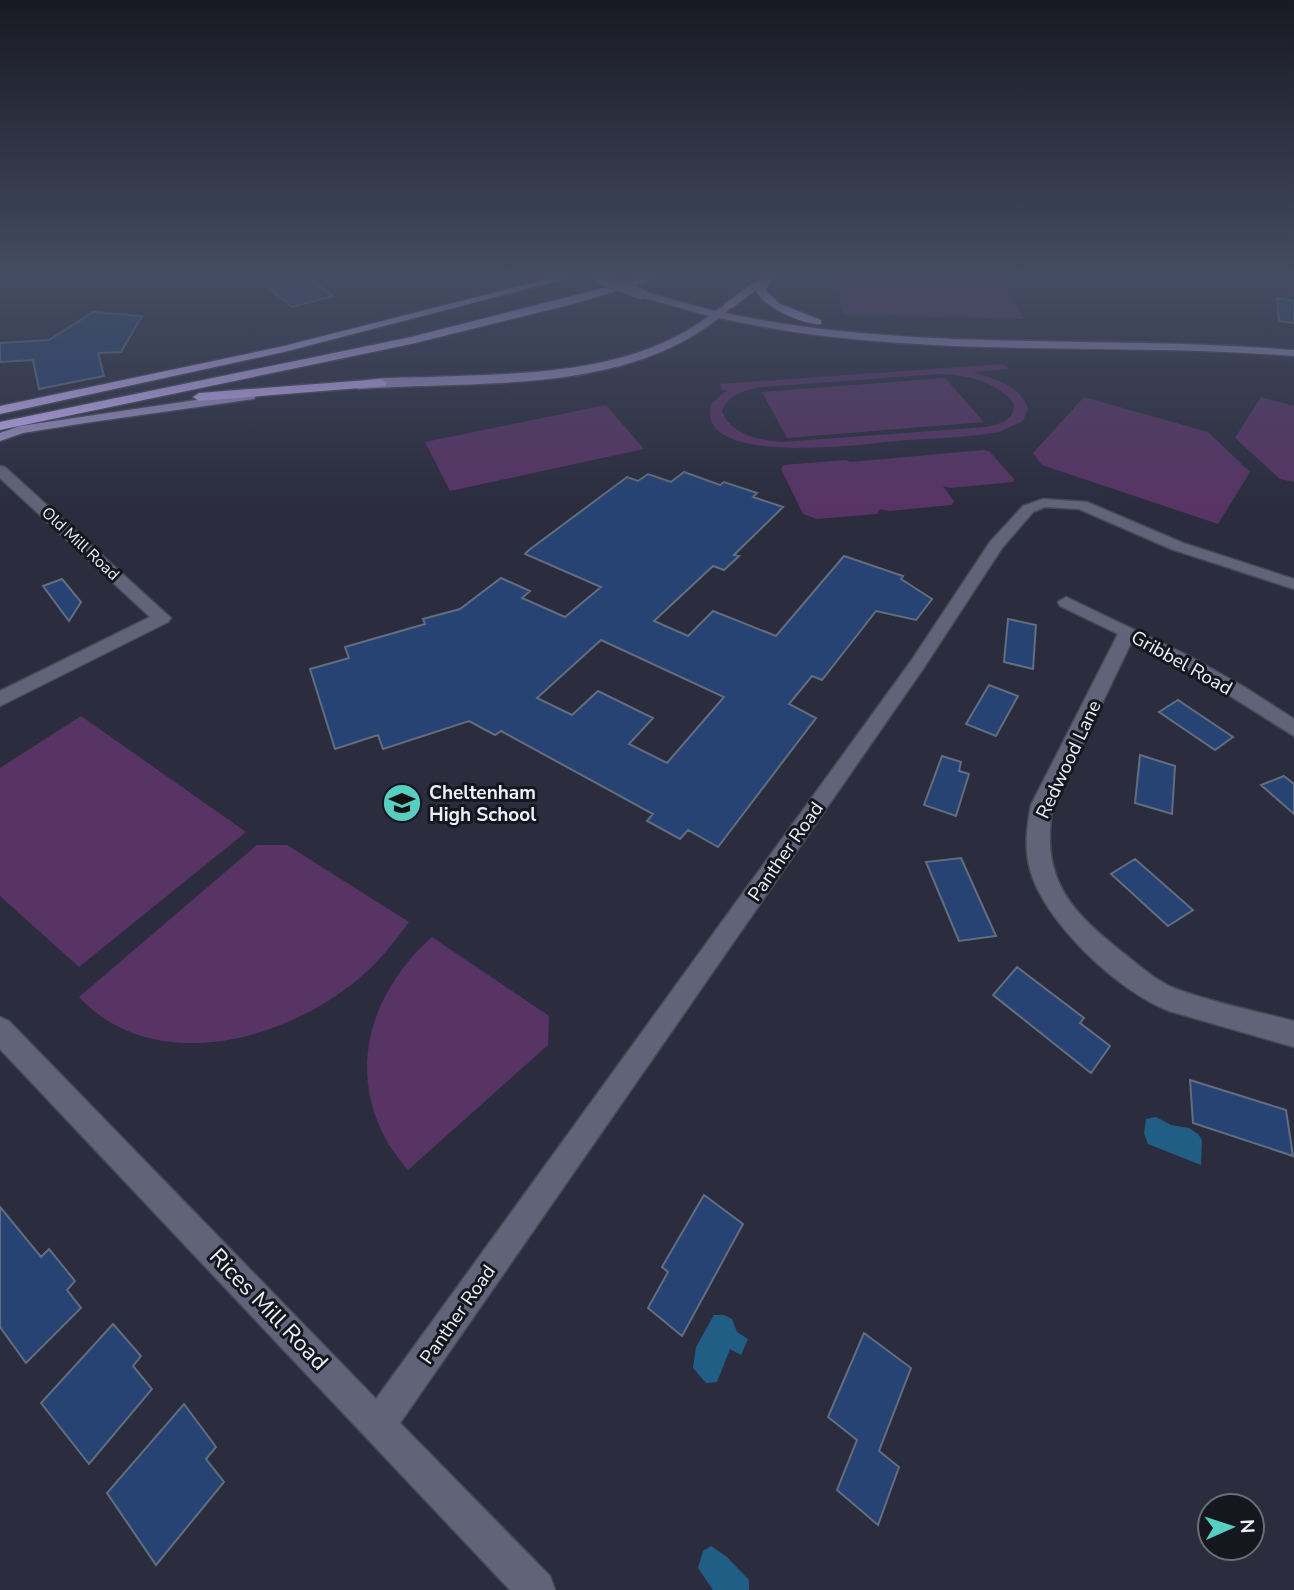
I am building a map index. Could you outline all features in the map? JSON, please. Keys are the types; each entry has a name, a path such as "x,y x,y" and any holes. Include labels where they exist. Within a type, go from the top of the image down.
{"highway":[{"path":"0,412 270,352"},
{"path":"0,412 314,352"},
{"path":"0,427 356,352"},
{"path":"0,427 212,396 382,383"}],"main road":[{"path":"0,437 20,430 162,407 382,383 537,374 604,364 642,352"}],"street":[{"name":"Old Mill Road","path":"0,470 162,618 0,699"},
{"path":"0,495 24,490"},
{"name":"Panther Road","path":"379,1424 917,665 996,545 1028,509 1043,502 1069,503 1094,509 1177,546 1294,584"},
{"name":"Gribbel Road","path":"1066,602 1169,652 1292,725"},
{"name":"Redwood Lane","path":"1128,632 1042,805 1037,824 1037,845 1045,880 1054,902 1074,926 1153,991 1169,999 1294,1034"},
{"name":"Rices Mill Road","path":"0,1030 536,1590"}],"shaded area":[{"path":"1003,364 1009,369 973,372 998,380 1013,389 1028,409 1023,421 999,432 785,448 727,437 712,423 712,403 727,390 722,390 719,384","holes":["949,375 969,377 997,388 1013,402 1014,408 1010,417 1002,423 986,427 782,442 755,438 739,431 726,419 722,411 733,397 761,387"]},
{"path":"945,378 984,422 787,438 762,392"},
{"path":"1084,397 1208,432 1250,472 1218,524 1042,465 1033,453"},
{"path":"1261,397 1294,406 1294,482 1280,479 1235,438"},
{"path":"606,405 644,449 450,491 425,442"},
{"path":"989,451 1014,479 1013,482 950,488 943,486 954,501 952,505 889,511 880,509 877,514 817,519 803,514 781,469 783,465"},
{"path":"81,716 246,832 79,967 0,896 0,768"},
{"path":"257,845 287,845 409,922 371,968 356,981 326,1002 255,1034 217,1042 179,1043 143,1036 109,1021 79,997"},
{"path":"432,937 549,1016 548,1045 408,1170 387,1141 374,1111 368,1080 368,1049 375,1019 389,990 408,962"}],"water":[{"path":"1156,1117 1171,1125 1189,1128 1198,1134 1202,1140 1201,1165 1148,1144 1144,1133 1146,1119"},
{"path":"714,1315 724,1315 732,1319 737,1332 748,1339 741,1355 730,1349 717,1382 706,1383 693,1368 696,1347"},
{"path":"711,1546 727,1557 749,1580 749,1590 713,1590 698,1568 703,1551"}],"building":[{"path":"0,352 116,352 98,353 104,376 39,389 33,360 0,362"},
{"path":"684,472 720,485 724,482 757,493 753,497 783,507 734,555 739,556 724,570 713,566 654,621 688,636 713,611 776,636 844,556 903,576 901,579 932,599 916,620 876,611 822,680 812,676 789,704 816,718 718,847 688,830 680,839 647,821 653,814 501,731 495,735 469,721 383,749 378,735 335,749 310,669 349,658 345,647 425,624 423,619 460,609 501,578 530,591 522,598 565,617 601,587 525,554 627,477 638,481 648,474 671,482","holes":["601,640 724,697 667,763 629,744 653,718 598,691 572,715 537,698"]},
{"path":"62,579 81,602 69,621 43,586"},
{"path":"1008,619 1036,625 1033,669 1004,662"},
{"path":"989,685 1018,696 996,736 966,724"},
{"path":"1178,700 1233,737 1215,750 1159,712"},
{"path":"1140,755 1175,766 1172,814 1135,803"},
{"path":"942,756 961,762 959,771 969,774 956,816 924,805"},
{"path":"1284,776 1294,784 1294,814 1261,785"},
{"path":"961,858 996,936 959,941 926,862"},
{"path":"1135,859 1193,910 1168,926 1111,874"},
{"path":"1017,967 1084,1018 1080,1023 1110,1046 1091,1073 993,995"},
{"path":"1190,1080 1286,1110 1293,1156 1193,1123"},
{"path":"704,1195 743,1224 682,1336 648,1308 668,1272 662,1267"},
{"path":"0,1207 41,1257 49,1249 75,1281 67,1290 81,1308 26,1363 0,1327"},
{"path":"113,1324 141,1356 133,1366 152,1389 89,1464 41,1403"},
{"path":"864,1333 911,1368 879,1451 899,1467 878,1525 837,1490 857,1440 828,1417"},
{"path":"184,1404 216,1447 206,1459 224,1482 156,1565 107,1493"}],"place":[{"name":"Cheltenham High School","path":"402,803"}]}
